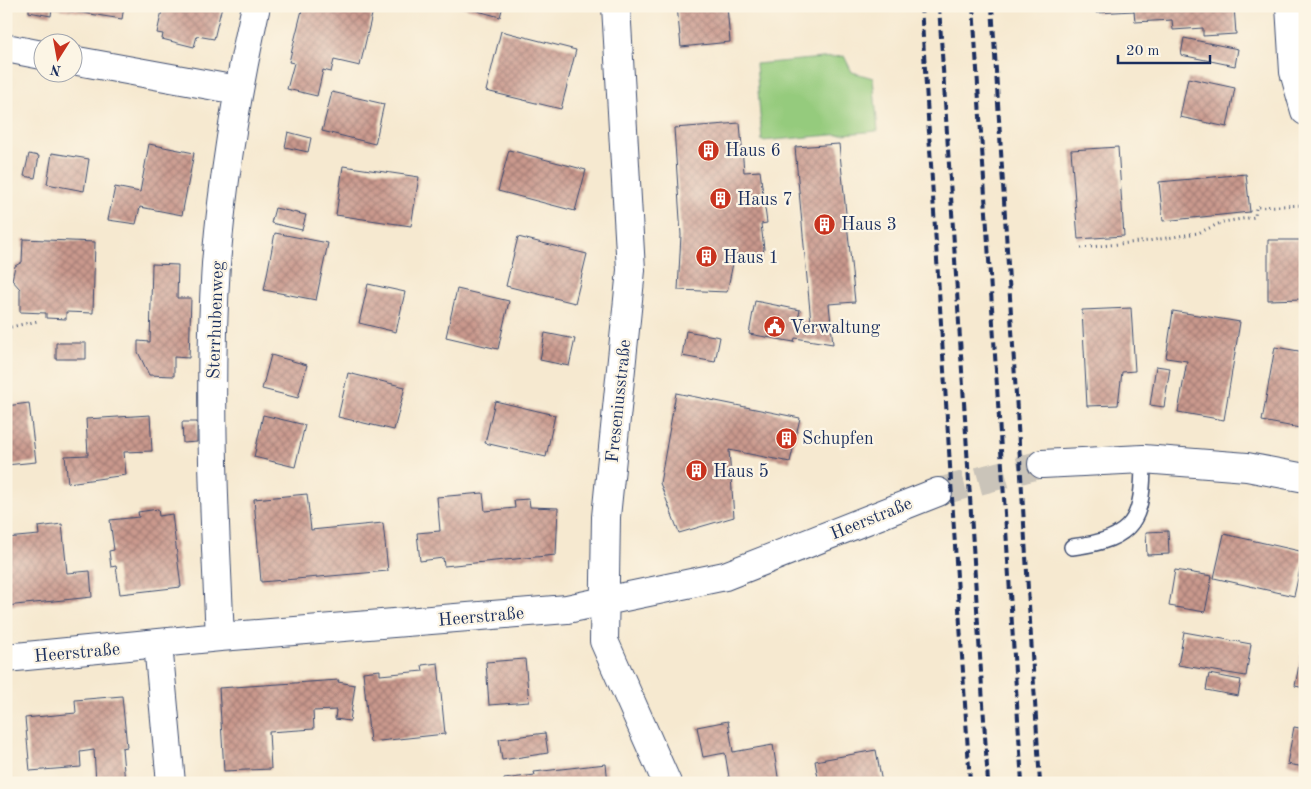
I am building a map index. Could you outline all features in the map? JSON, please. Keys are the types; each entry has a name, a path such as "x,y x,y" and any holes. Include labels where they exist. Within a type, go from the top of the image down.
{"street":[{"name":"Sterrhubenweg","path":"220,637 212,396 216,263 237,90 256,6"},
{"name":"Freseniusstraße","path":"616,6 631,270 606,517 604,641 667,783"},
{"path":"1290,6 1294,72 1305,112"},
{"path":"6,48 32,53"},
{"path":"82,62 237,90"},
{"path":"1042,464 1143,459 1247,467 1305,478"},
{"name":"Heerstraße","path":"6,658 220,637 567,609 725,576 938,492"},
{"path":"158,644 171,783"}],"lane":[{"path":"1072,547 1093,544 1120,534 1137,517 1143,492 1143,459"}],"path":[{"path":"1081,248 1148,241 1198,233 1223,222 1255,217 1256,207 1305,205"},
{"path":"6,328 38,321"}],"green space":[{"path":"844,56 852,72 873,78 878,131 762,141 756,64"}],"building":[{"path":"29,6 124,6 122,19 52,8 51,16 29,12"},
{"path":"163,6 222,6 214,39 197,36 194,47 162,39 163,34 157,33"},
{"path":"303,6 374,6 360,66 334,60 331,72 323,70 317,96 287,89 294,63 289,62"},
{"path":"459,6 503,6 500,17"},
{"path":"677,6 727,6 730,42 681,47"},
{"path":"1096,6 1234,6 1236,34 1203,36 1203,28 1173,30 1172,20 1135,22 1134,11 1096,13"},
{"path":"501,31 576,50 561,109 486,91"},
{"path":"1184,38 1238,49 1235,66 1181,55"},
{"path":"1188,78 1235,88 1227,127 1180,117"},
{"path":"332,92 384,104 375,144 322,131"},
{"path":"740,123 744,172 760,171 767,223 761,224 764,249 761,260 735,254 727,292 678,290 681,235 674,128"},
{"path":"288,132 311,138 308,152 285,147"},
{"path":"149,144 194,153 182,215 140,207 136,224 108,220 115,187 140,192"},
{"name":"Haus 3","path":"839,144 855,302 829,304 833,344 795,338 794,342 749,334 755,301 800,310 798,320 811,322 795,147"},
{"path":"1118,147 1124,236 1078,239 1071,150"},
{"path":"509,150 586,170 575,211 498,191"},
{"path":"52,153 89,159 84,191 47,184"},
{"path":"29,154 39,156 35,178 24,176"},
{"path":"343,166 419,177 411,226 336,215"},
{"path":"1246,174 1250,212 1163,221 1159,182"},
{"path":"275,208 306,215 302,230 271,223"},
{"path":"275,233 328,243 316,300 264,290"},
{"path":"518,237 587,254 575,303 506,286"},
{"path":"23,239 95,242 93,313 66,312 66,319 46,318 46,313 20,312 20,289 12,280 15,266 22,262"},
{"path":"1268,240 1305,240 1303,299 1268,300"},
{"path":"152,264 178,265 177,298 191,298 189,358 174,357 174,376 149,375 138,352 138,341 150,342"},
{"path":"368,284 405,292 396,332 359,323"},
{"path":"457,289 509,301 498,349 446,337"},
{"path":"1131,308 1135,371 1122,372 1118,405 1087,406 1082,310"},
{"path":"1173,311 1240,322 1224,420 1178,412 1187,361 1166,358"},
{"path":"686,331 720,337 715,362 682,356"},
{"path":"545,333 575,339 569,366 540,360"},
{"path":"56,343 86,343 86,359 56,359"},
{"path":"1275,347 1305,352 1305,429 1262,421"},
{"path":"271,355 307,365 298,398 262,389"},
{"path":"1156,366 1170,368 1164,407 1150,405"},
{"path":"348,373 405,387 394,430 338,417"},
{"name":"Haus 5","path":"676,393 800,418 790,462 729,450 734,517 679,533 660,483"},
{"path":"495,401 555,415 546,457 485,443"},
{"path":"29,403 36,462 6,465 6,406"},
{"path":"150,415 152,451 124,452 126,475 68,483 65,456 88,455 86,419"},
{"path":"263,415 305,425 295,467 254,457"},
{"path":"182,422 197,422 197,442 183,443"},
{"path":"483,493 485,511 515,508 514,500 529,499 530,507 558,508 556,555 444,566 443,558 420,561 417,533 440,531 437,497"},
{"path":"307,494 311,530 383,523 388,571 261,582 254,499"},
{"path":"158,509 159,516 172,514 181,587 120,594 116,566 111,567 109,551 114,550 110,520 139,517 138,512"},
{"path":"62,524 67,573 90,571 92,597 6,606 6,538 39,535 38,527"},
{"path":"1168,531 1169,554 1147,555 1146,532"},
{"path":"1224,534 1304,552 1294,596 1214,578"},
{"path":"1175,570 1212,576 1205,612 1169,606"},
{"path":"1184,632 1251,644 1246,676 1178,665"},
{"path":"1301,655 1305,655 1305,688 1295,686"},
{"path":"525,659 529,702 489,705 486,662"},
{"path":"438,663 445,734 370,742 363,672 380,670 380,675 423,671 422,665"},
{"path":"1209,674 1241,680 1238,696 1206,690"},
{"path":"339,680 338,682 355,685 350,721 335,719 336,710 313,711 314,729 269,732 271,769 224,771 219,688"},
{"path":"122,696 127,747 122,748 125,783 96,783 94,750 80,752 81,767 30,771 25,718 76,713 75,700"},
{"path":"728,721 733,752 773,745 779,783 730,783 725,753 703,757 697,727"},
{"path":"1294,727 1305,729 1305,767 1287,764"},
{"path":"545,733 548,753 502,760 499,739"},
{"path":"876,750 882,783 819,783 815,761"},
{"path":"606,764 608,783 504,783 504,779 535,775 534,772"}],"tunnel":[{"path":"938,492 1042,464"}],"railway":[{"path":"921,6 970,783"},
{"path":"939,6 988,783"},
{"path":"973,6 1022,783"},
{"path":"992,6 1040,783"}],"place":[{"name":"Haus 6","path":"709,150"},
{"name":"Haus 7","path":"721,199"},
{"name":"Haus 3","path":"825,224"},
{"name":"Haus 1","path":"707,257"},
{"name":"Verwaltung","path":"774,327"},
{"name":"Schupfen","path":"786,438"},
{"name":"Haus 5","path":"697,471"}]}
